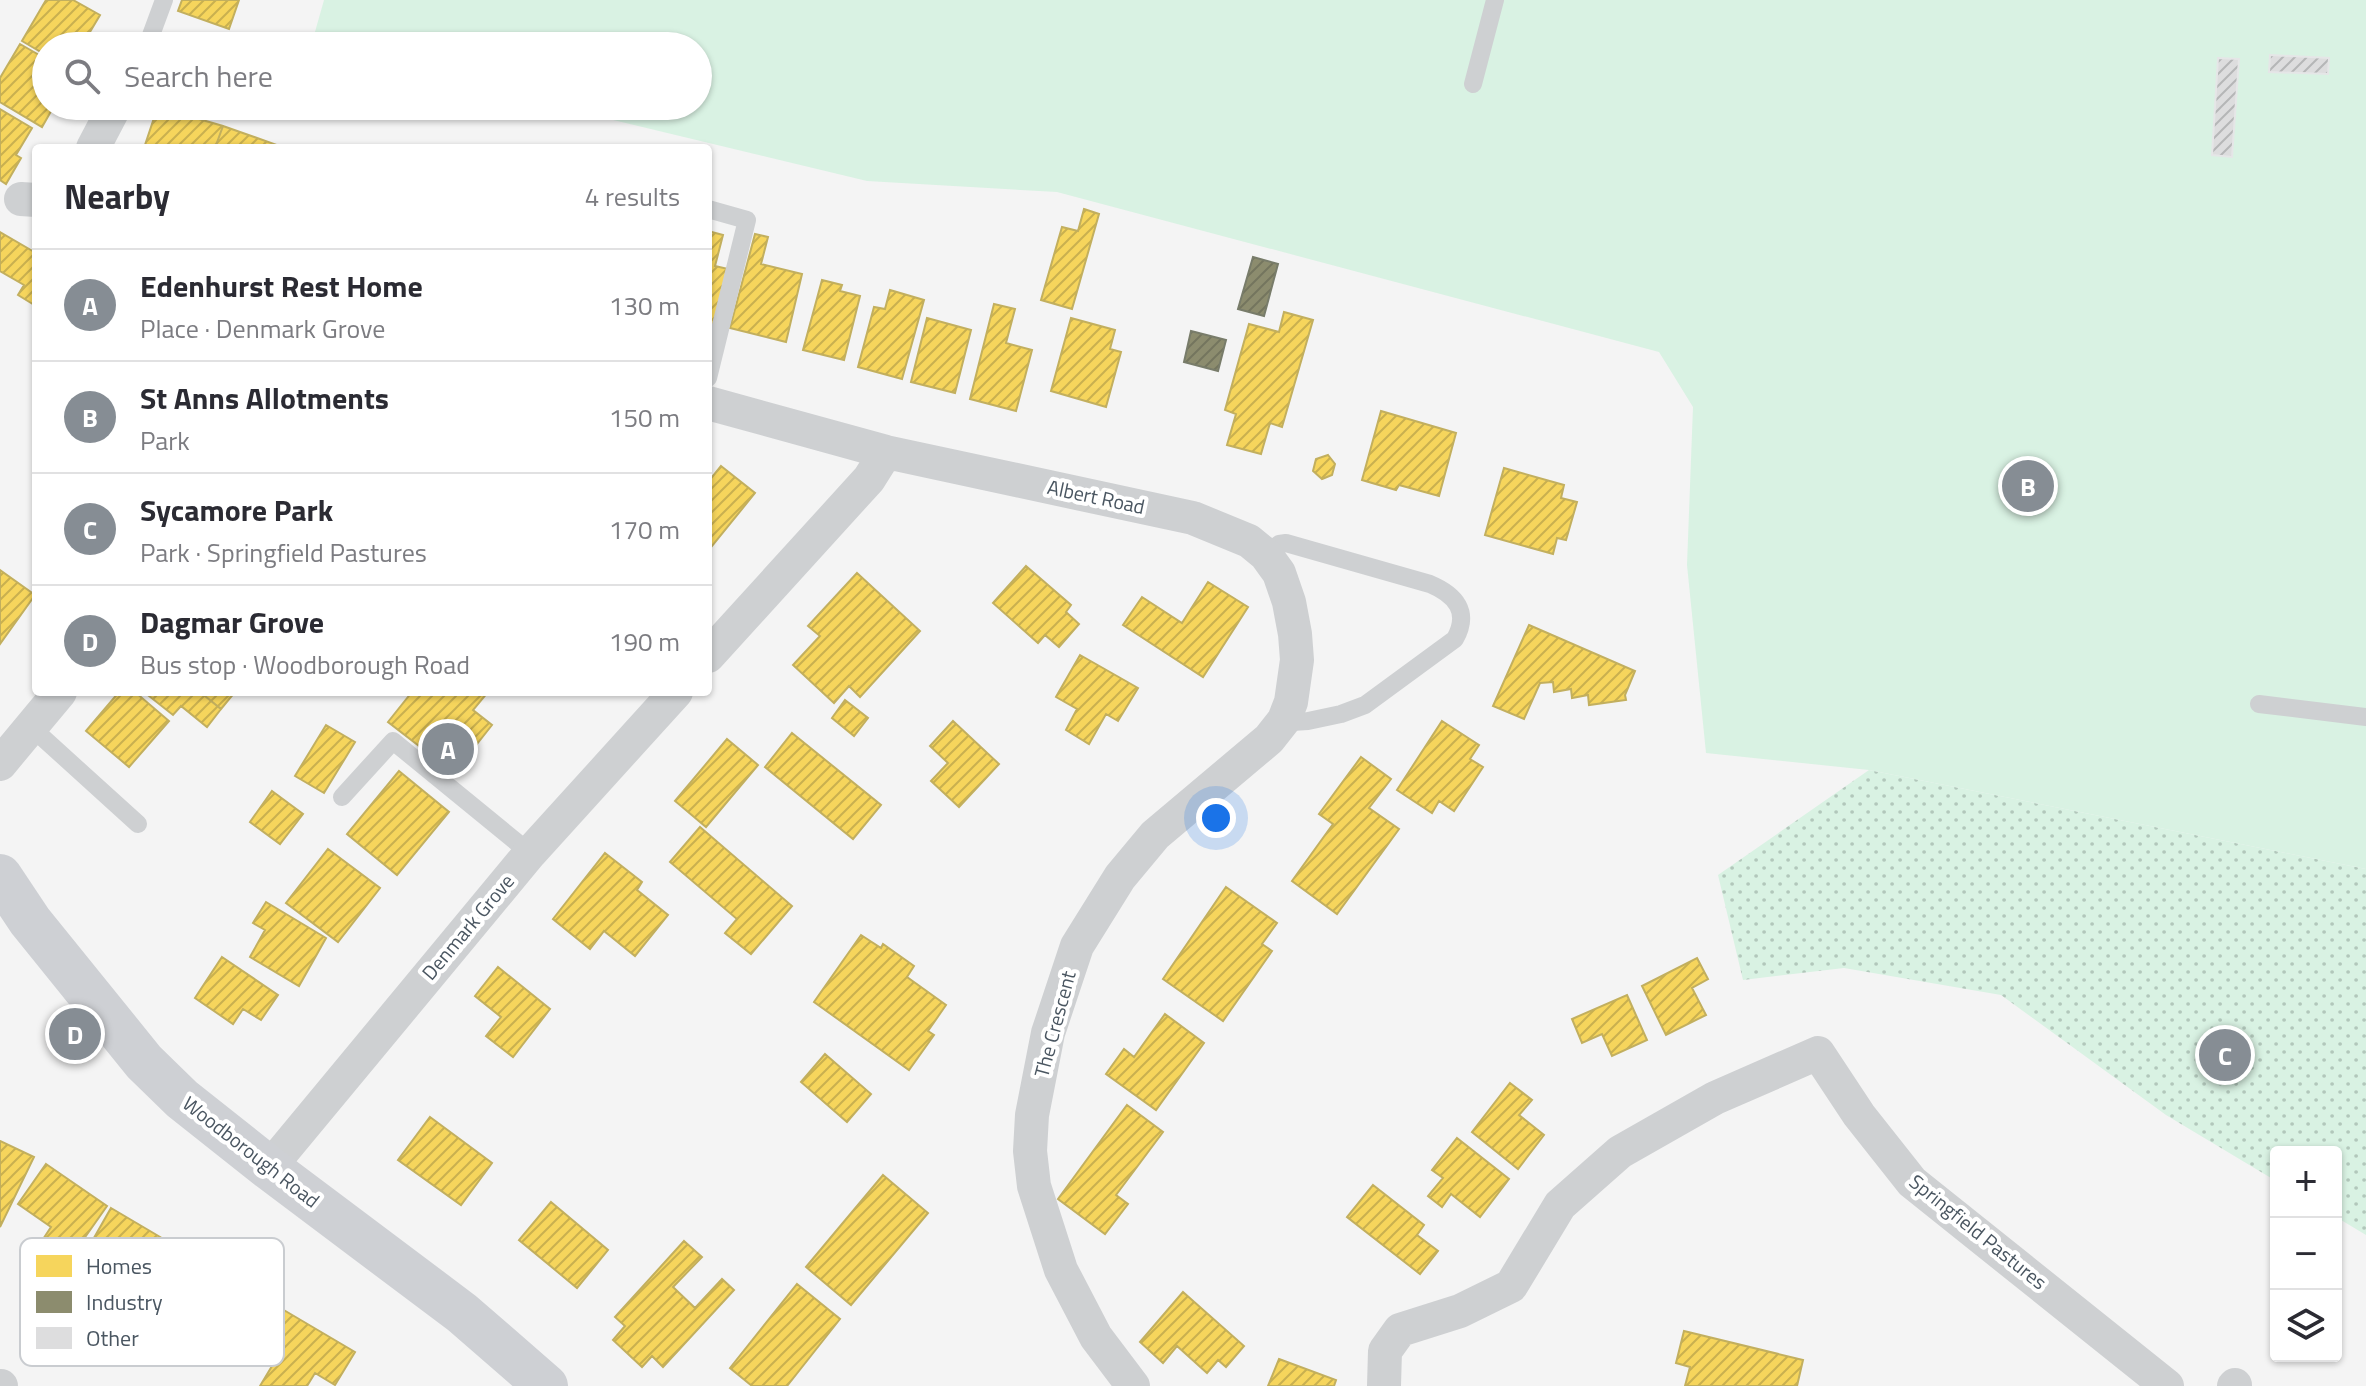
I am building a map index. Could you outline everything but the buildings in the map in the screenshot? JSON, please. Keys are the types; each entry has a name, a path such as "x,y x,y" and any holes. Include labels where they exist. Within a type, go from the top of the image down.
{"main road":[{"name":"Woodborough Road","path":"0,876 30,921 144,1062 182,1099 462,1313 546,1386"}],"street":[{"path":"95,144 108,120"},
{"name":"Albert Road","path":"712,404 886,452 1193,518 1249,541 1266,555"},
{"path":"712,652 869,479 886,452"},
{"name":"The Crescent","path":"1133,1386 1096,1337 1061,1270 1034,1186 1030,1151 1032,1115 1048,1033 1077,946 1120,877 1155,835 1269,739 1284,720 1291,702 1297,660 1295,634 1279,573 1266,555"},
{"path":"0,764 57,696"},
{"name":"Denmark Grove","path":"269,1168 530,853 672,696"},
{"name":"Springfield Pastures","path":"1384,1386 1385,1351 1400,1330 1460,1311 1511,1286 1560,1205 1620,1152 1715,1098 1818,1053 1859,1115 1912,1182 2167,1386"}],"lane":[{"path":"152,32 164,0"},
{"path":"1473,84 1495,0"},
{"path":"712,210 747,220 712,362"},
{"path":"1266,555 1279,544 1286,543 1430,584 1450,595 1461,612 1460,629 1455,639 1365,705 1308,721 1284,720"},
{"path":"2259,704 2366,717"},
{"path":"31,727 138,824"},
{"path":"342,797 393,741 530,853"}],"green space":[{"path":"324,0 2366,0 2366,869 1869,770 1706,753 1687,565 1693,407 1659,352 1057,192 867,181 613,120 712,120 712,32 315,32"},
{"path":"1869,770 2366,869 2366,1235 2342,1221 2342,1146 2270,1146 2270,1177 2166,1115 2001,995 1844,968 1743,980 1718,875"}],"place":[{"name":"St Anns Allotments","path":"2028,486"},
{"name":"Edenhurst Rest Home","path":"448,749"},
{"name":"Dagmar Grove","path":"75,1034"},
{"name":"Sycamore Park","path":"2225,1055"}]}
